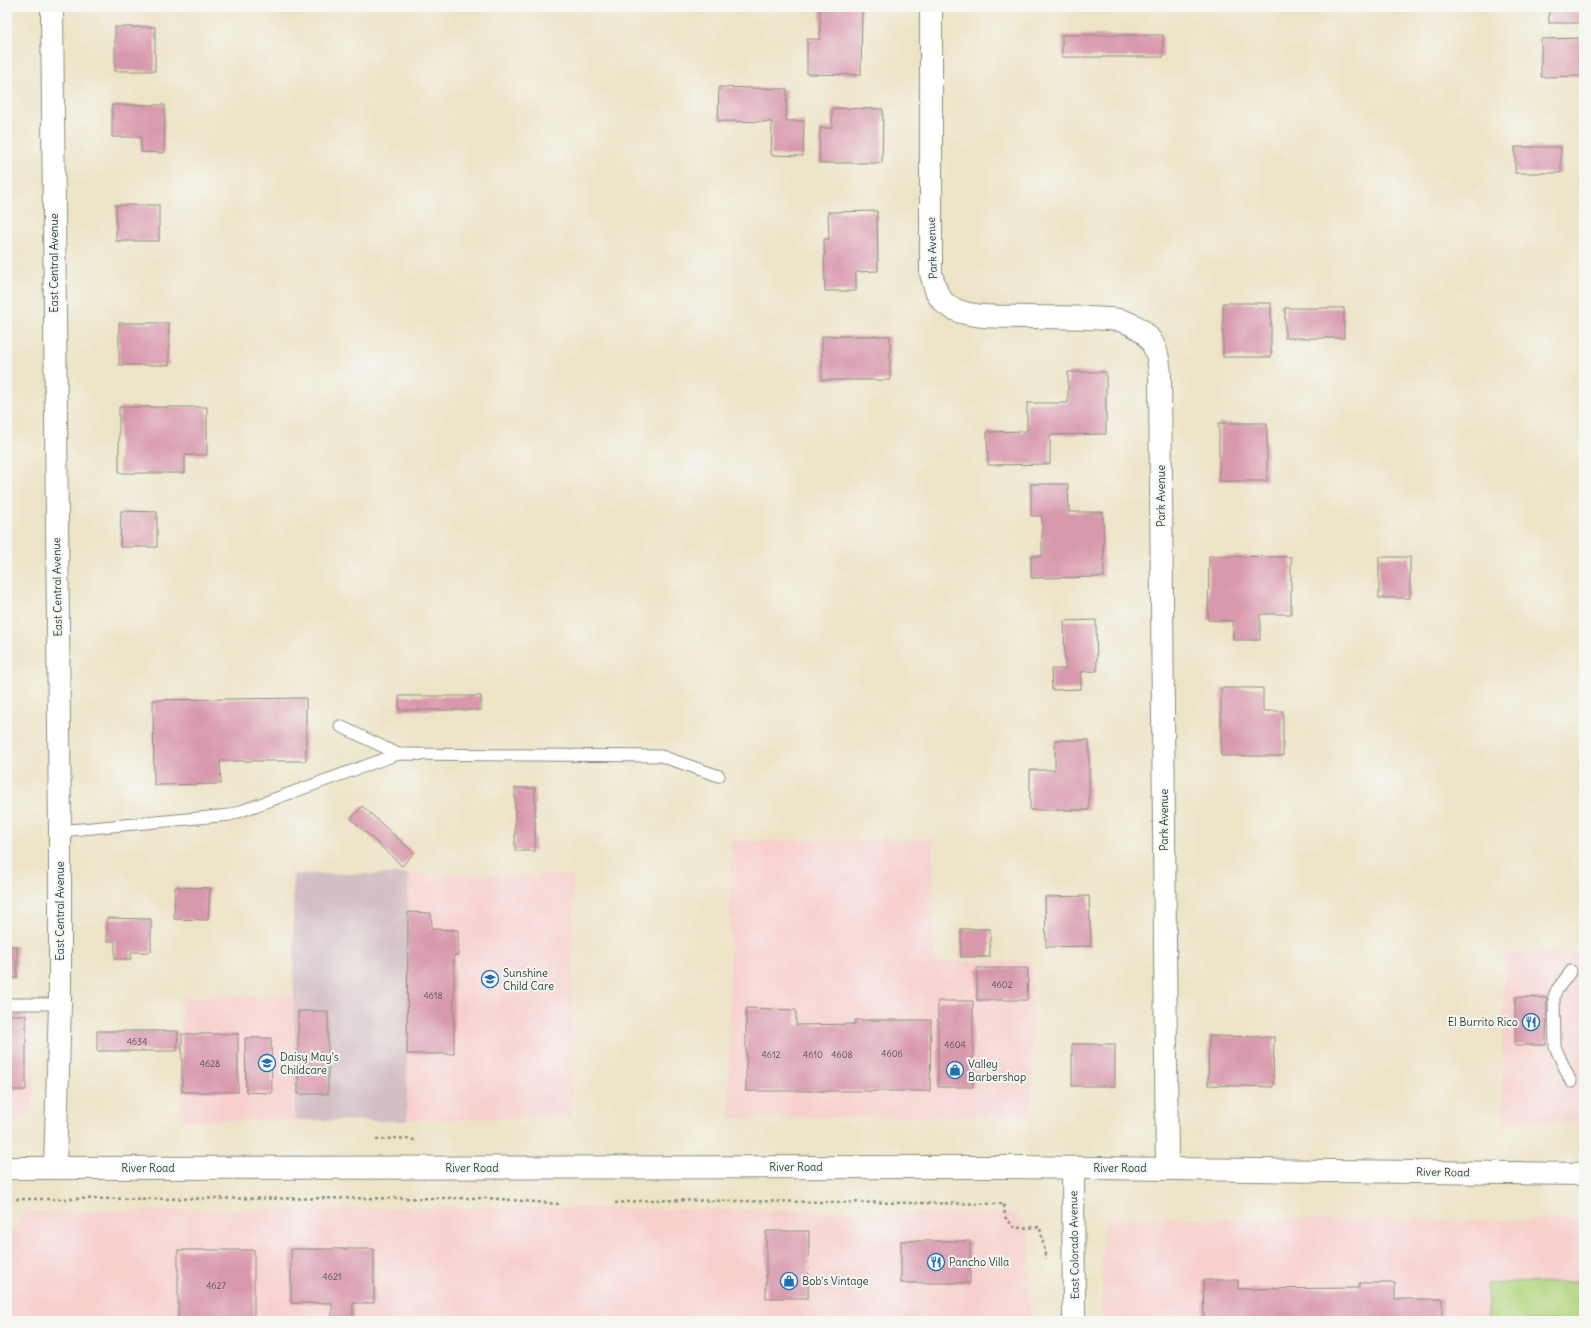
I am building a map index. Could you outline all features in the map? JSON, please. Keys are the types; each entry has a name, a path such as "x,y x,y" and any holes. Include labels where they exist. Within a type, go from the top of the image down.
{"street":[{"name":"East Central Avenue","path":"52,7 60,832 60,1004 54,1168"},
{"name":"Park Avenue","path":"930,7 931,273 934,286 939,296 954,310 966,313 990,316 1103,318 1120,320 1133,324 1146,333 1155,347 1160,365 1167,1169"},
{"name":"River Road","path":"7,1168 1073,1168 1584,1174"},
{"name":"East Colorado Avenue","path":"1073,1168 1074,1321"}],"lane":[{"path":"340,726 398,754"},
{"path":"60,832 230,815 398,754 661,756 719,776"},
{"path":"1571,971 1556,991 1554,997 1554,1039 1555,1047 1571,1082"},
{"path":"7,1004 60,1004"}],"path":[{"path":"16,1199 487,1198 560,1204"},
{"path":"615,1203 651,1200 1004,1204 1005,1218 1016,1228 1040,1227"}],"shaded area":[{"path":"933,839 934,962 1032,961 1032,1116 729,1118 731,841"},
{"path":"293,874 408,874 407,1121 295,1120"},
{"name":"Sunshine Child Care","path":"408,874 573,876 572,1117 407,1120"},
{"path":"1504,953 1584,953 1584,1122 1503,1122"},
{"path":"294,996 295,1120 182,1120 181,997"},
{"path":"7,1015 34,1016 34,1098 28,1115 17,1121 7,1120"},
{"path":"523,1207 1014,1214 1030,1231 1030,1321 7,1321 7,1241 24,1212"},
{"path":"1110,1218 1584,1221 1584,1321 1102,1321 1103,1226"}],"green space":[{"path":"1584,1282 1584,1321 1487,1321 1487,1283"}],"building":[{"path":"820,7 862,7 861,75 807,74 807,39 820,39"},
{"path":"1549,7 1584,7 1584,23 1549,23"},
{"path":"115,27 155,27 155,71 115,71"},
{"path":"1062,35 1163,35 1163,57 1062,57"},
{"path":"1584,38 1584,76 1541,77 1541,39"},
{"path":"719,87 787,89 786,121 804,121 803,156 771,155 772,122 718,121"},
{"path":"112,105 165,105 164,153 141,152 141,137 112,137"},
{"path":"832,108 883,109 882,163 819,163 820,128 832,128"},
{"path":"1515,147 1561,147 1561,173 1515,173"},
{"path":"116,205 159,205 159,241 116,241"},
{"path":"877,211 878,271 856,272 856,291 825,291 824,239 829,239 828,212"},
{"path":"1223,303 1271,303 1271,357 1223,357"},
{"path":"1285,308 1344,308 1344,338 1285,338"},
{"path":"119,323 169,323 169,365 119,365"},
{"path":"822,336 890,336 890,380 822,380"},
{"path":"1068,372 1106,372 1106,434 1050,435 1050,464 988,465 987,432 1027,431 1027,403 1068,403"},
{"path":"119,407 207,407 207,455 185,455 185,473 119,473"},
{"path":"1219,423 1267,423 1267,481 1219,481"},
{"path":"1031,484 1068,484 1069,512 1103,512 1104,577 1031,578 1031,556 1042,556 1042,516 1031,516"},
{"path":"121,511 157,512 157,547 120,547"},
{"path":"1209,556 1291,557 1291,614 1260,614 1260,640 1233,640 1233,621 1208,620"},
{"path":"1379,557 1410,557 1410,598 1379,598"},
{"path":"1096,620 1097,671 1081,672 1081,689 1052,690 1051,669 1065,669 1064,621"},
{"path":"1221,688 1263,688 1263,711 1283,711 1283,756 1221,756"},
{"path":"399,696 481,696 481,710 399,710"},
{"path":"306,698 306,761 220,761 221,784 154,785 153,700"},
{"path":"1055,740 1089,740 1089,810 1030,810 1030,770 1055,770"},
{"path":"515,788 535,788 535,851 515,851"},
{"path":"362,806 414,853 402,866 351,819"},
{"path":"175,887 210,888 208,920 174,919"},
{"path":"1089,896 1091,946 1046,947 1045,897"},
{"path":"408,912 431,913 432,929 458,930 458,955 454,955 454,1054 407,1054"},
{"path":"107,918 151,919 151,952 131,952 131,959 115,959 115,941 107,941"},
{"path":"961,929 990,929 990,957 961,957"},
{"path":"7,946 17,946 17,978 7,978"},
{"path":"977,968 1028,968 1027,1000 977,1000"},
{"path":"1515,997 1547,998 1546,1045 1515,1045"},
{"path":"938,1001 973,1001 973,1087 938,1087"},
{"path":"746,1008 796,1010 796,1025 855,1024 855,1020 931,1020 930,1091 746,1091"},
{"path":"298,1011 328,1011 328,1094 298,1094"},
{"path":"7,1015 26,1015 26,1090 7,1090"},
{"path":"97,1031 178,1031 177,1051 97,1051"},
{"path":"182,1034 238,1034 238,1092 182,1092"},
{"path":"1209,1036 1274,1037 1273,1087 1208,1085"},
{"path":"245,1038 271,1038 272,1093 246,1092"},
{"path":"1072,1044 1115,1044 1115,1086 1072,1086"},
{"path":"766,1231 809,1231 808,1298 766,1298"},
{"path":"901,1241 970,1241 970,1283 901,1283"},
{"path":"291,1249 374,1249 374,1303 353,1303 353,1321 332,1321 332,1303 291,1303"},
{"path":"178,1250 254,1250 254,1321 178,1321"},
{"path":"1203,1280 1238,1280 1238,1289 1359,1288 1359,1283 1395,1283 1395,1299 1442,1299 1442,1321 1190,1321 1190,1318 1204,1318"}],"place":[{"name":"Sunshine Child Care","path":"490,979"},
{"name":"El Burrito Rico","path":"1531,1022"},
{"name":"Daisy May's Childcare","path":"267,1063"},
{"name":"Valley Barbershop","path":"955,1070"},
{"name":"Pancho Villa","path":"936,1262"},
{"name":"Bob's Vintage","path":"789,1281"}]}
